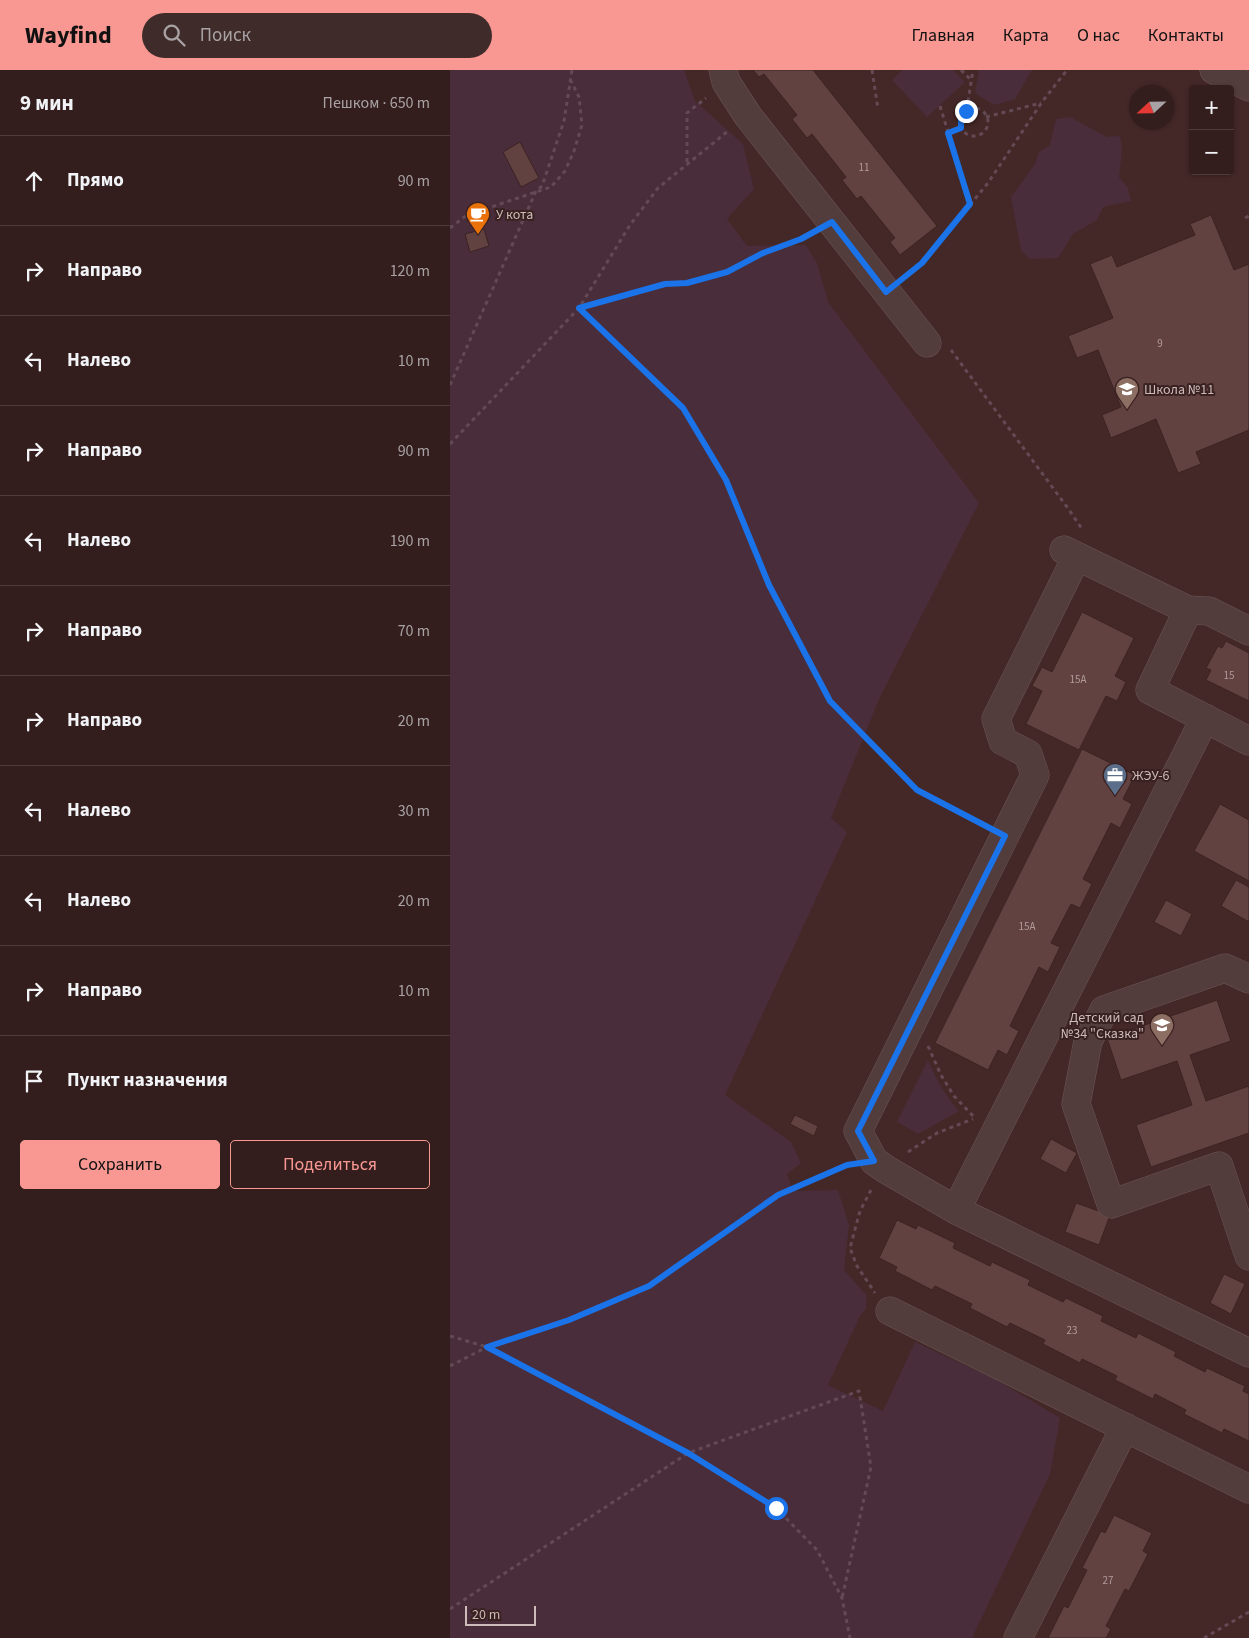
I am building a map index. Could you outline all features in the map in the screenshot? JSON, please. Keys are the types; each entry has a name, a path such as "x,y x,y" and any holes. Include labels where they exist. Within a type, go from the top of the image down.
{"lane":[{"path":"1214,70 1249,87"},
{"path":"724,76 748,116 927,344"},
{"path":"1249,631 1209,611 1188,610 1075,548 996,719 1003,741 1028,754 1035,775 858,1131 874,1161 956,1210 1249,1353"},
{"path":"1188,610 1150,690 1249,740"},
{"path":"956,1210 1205,718"},
{"path":"1248,1252 1219,1166 1110,1204 1076,1104 1088,1041 1104,1010 1225,968 1249,979"},
{"path":"890,1311 1249,1489"},
{"path":"1018,1638 1125,1427"}],"path":[{"path":"450,385 536,192 542,186 564,121 572,70"},
{"path":"872,70 878,109"},
{"path":"960,70 971,81"},
{"path":"971,109 968,101 973,70"},
{"path":"886,292 922,263 988,183 1042,102 1067,70"},
{"path":"688,163 687,113 724,76"},
{"path":"450,228 467,214 551,187 565,171 574,151 582,125 579,97 570,80"},
{"path":"986,117 1042,102"},
{"path":"940,106 970,204"},
{"path":"971,109 981,111 986,117 986,128 978,135 968,135 961,128 961,117 971,109"},
{"path":"948,133 961,128"},
{"path":"450,444 579,308 630,225 658,188 731,129"},
{"path":"1244,218 1249,216"},
{"path":"579,308 665,284 687,283 727,272 763,253 801,239 832,222"},
{"path":"579,308 683,408 726,480 769,585 830,701 917,790 1005,836"},
{"path":"927,344 950,349 1067,507 1075,548"},
{"path":"915,1017 941,1075 954,1096 975,1118"},
{"path":"450,1366 487,1347 569,1320 649,1286 778,1195 847,1165 874,1161"},
{"path":"450,1336 487,1347 688,1453 776,1508 817,1550 842,1598 850,1638"},
{"path":"450,1609 688,1453 859,1391 871,1466 842,1598"},
{"path":"1204,1638 1249,1612"}],"shaded area":[{"path":"450,70 684,70 695,101 743,144 754,189 727,219 747,246 806,245 817,263 828,302 979,503 879,699 831,818 847,832 725,1095 791,1142 801,1163 787,1174 793,1191 838,1190 849,1225 844,1270 866,1295 866,1309 860,1316 828,1385 883,1411 915,1342 997,1380 1060,1418 1050,1474 972,1638 450,1638"},
{"path":"902,70 953,70 965,82 927,117 892,80"},
{"path":"979,70 1032,70 1015,99 994,105 975,93"},
{"path":"1070,117 1107,137 1120,136 1122,149 1119,177 1128,188 1131,201 1103,207 1097,220 1073,234 1058,258 1030,259 1021,250 1011,197 1035,164 1039,152 1050,145 1056,119"},
{"path":"928,1060 941,1087 959,1111 918,1134 897,1122"}],"building":[{"path":"753,70 813,70 937,226 900,255 890,242 895,238 861,196 857,199 842,180 846,177 812,134 807,138 792,119 797,115 764,74 759,77"},
{"path":"520,142 539,178 521,187 503,152"},
{"path":"1211,215 1234,270 1249,264 1249,430 1196,452 1201,464 1178,473 1156,419 1111,438 1102,415 1121,407 1098,350 1077,358 1068,336 1113,318 1090,264 1112,255 1117,267 1195,235 1190,224"},
{"path":"484,229 489,246 470,252 465,234"},
{"path":"1082,612 1134,638 1115,676 1126,682 1117,701 1106,696 1079,750 1026,724 1042,691 1032,686 1042,667 1052,672"},
{"path":"1226,641 1249,653 1249,701 1206,680 1211,670 1206,668 1218,646 1222,648"},
{"path":"1082,749 1135,775 1123,799 1132,804 1120,828 1111,823 1083,879 1092,884 1080,908 1071,904 1051,943 1060,947 1048,972 1039,967 1010,1026 1019,1031 1007,1055 998,1050 988,1070 935,1043"},
{"path":"1220,804 1249,820 1249,881 1194,851"},
{"path":"1236,880 1249,887 1249,922 1221,906"},
{"path":"1166,900 1192,914 1181,936 1154,922"},
{"path":"1217,1000 1231,1041 1190,1055 1206,1101 1249,1086 1249,1133 1151,1167 1136,1125 1192,1105 1177,1061 1121,1080 1107,1038"},
{"path":"795,1115 818,1126 814,1136 790,1124"},
{"path":"1051,1139 1077,1153 1066,1173 1040,1159"},
{"path":"1076,1203 1110,1215 1099,1245 1065,1232"},
{"path":"897,1220 916,1229 918,1225 955,1243 953,1248 990,1266 992,1262 1030,1280 1028,1285 1063,1302 1066,1298 1103,1316 1101,1321 1136,1338 1138,1333 1176,1352 1174,1356 1205,1372 1207,1368 1245,1386 1243,1391 1249,1394 1249,1441 1224,1429 1222,1433 1184,1414 1186,1410 1155,1394 1153,1399 1115,1380 1117,1376 1082,1359 1080,1363 1043,1344 1045,1340 1010,1323 1007,1327 970,1308 972,1304 935,1286 932,1290 895,1271 897,1267 879,1258"},
{"path":"1224,1274 1245,1284 1231,1314 1210,1303"},
{"path":"1114,1515 1152,1533 1143,1551 1148,1554 1129,1591 1125,1589 1106,1626 1111,1629 1106,1638 1048,1638 1064,1606 1068,1608 1087,1570 1082,1568 1101,1531 1105,1533"}],"place":[{"name":"У кота","path":"478,235"},
{"name":"Школа №11","path":"1127,410"},
{"name":"ЖЭУ-6","path":"1115,796"},
{"name":"Детский сад №34 \"Сказка\"","path":"1162,1046"}],"route":[{"path":"776,1508 688,1453 487,1347 569,1320 649,1286 778,1195 847,1165 874,1161 858,1131 1005,836 917,790 830,701 769,585 726,480 683,408 579,308 665,284 687,283 727,272 763,253 801,239 832,222 886,292 922,263 970,204 948,133 961,128 961,117 966,111"}]}
